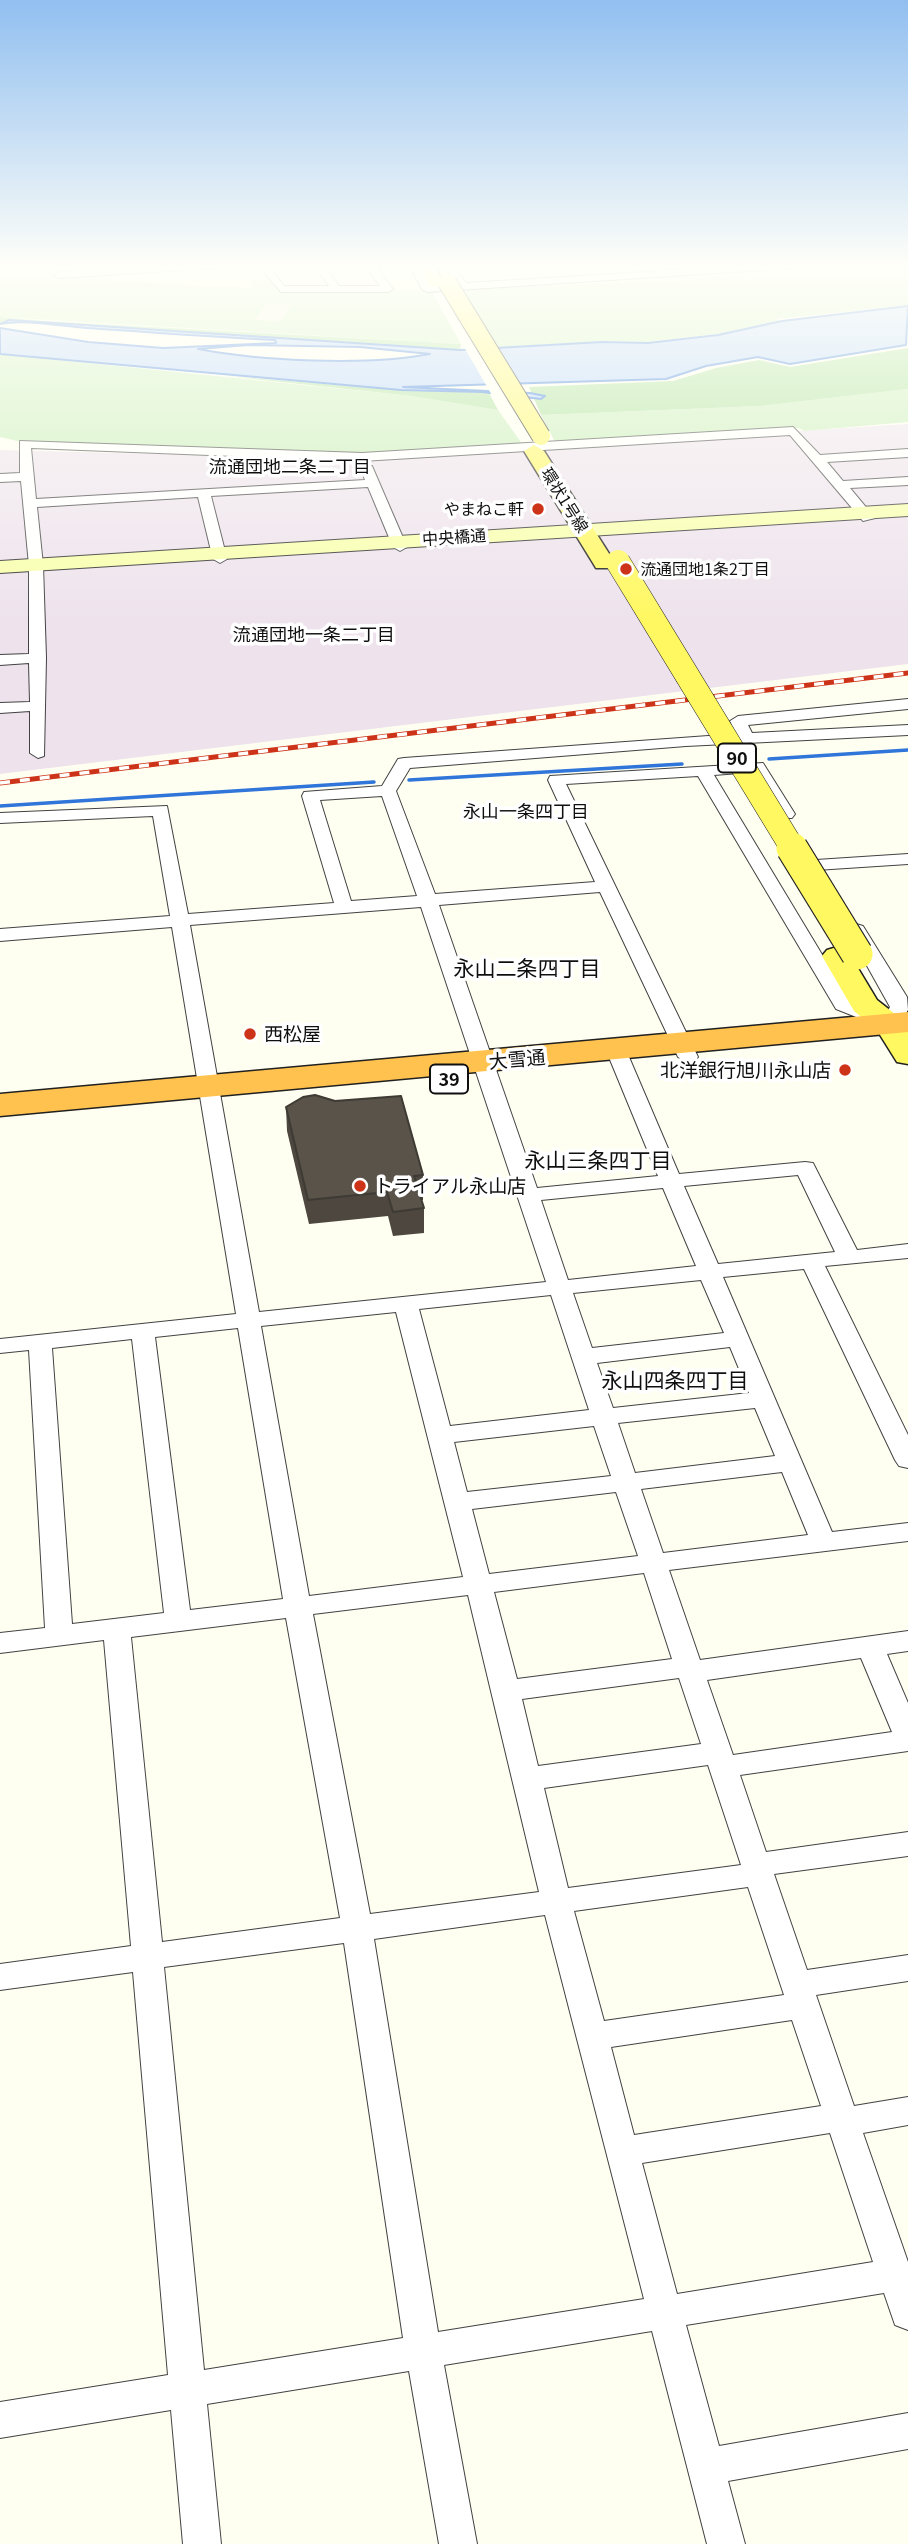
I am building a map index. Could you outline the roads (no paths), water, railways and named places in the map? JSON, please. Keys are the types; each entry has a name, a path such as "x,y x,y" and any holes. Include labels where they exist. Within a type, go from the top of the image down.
{"highway":[{"name":"大雪通","path":"0,1118 210,1093 685,1050 902,1035"},
{"name":"大雪通","path":"0,1105 210,1093"}],"main road":[{"name":"環状1号線","path":"506,384 538,443 847,955 865,1004 902,1035"}],"street":[{"path":"38,753 36,568 24,444 362,457 793,431 866,515"},
{"path":"816,459 908,453"},
{"path":"362,457 399,544"},
{"path":"0,478 27,477"},
{"path":"839,485 908,481"},
{"path":"30,503 373,483"},
{"path":"203,492 218,556"},
{"name":"中央橋通","path":"0,573 36,568 866,515 908,510"},
{"name":"中央橋通","path":"866,515 908,516"},
{"name":"中央橋通","path":"0,567 36,568"},
{"path":"0,660 38,658"},
{"path":"746,738 738,722 908,704"},
{"path":"0,708 39,706"},
{"path":"908,730 746,738 404,763 388,791 428,900 799,1995 843,2120 897,2257 908,2313"},
{"path":"685,1050 556,780 757,767 897,998 902,1035"},
{"path":"703,771 843,1005 902,1035"},
{"path":"344,907 310,796 388,791"},
{"path":"0,818 161,810 298,1607 357,1928 423,2350 458,2544"},
{"path":"816,865 908,859"},
{"path":"0,935 608,886"},
{"path":"619,1057 824,1543"},
{"path":"527,1195 805,1168 849,1257"},
{"path":"0,1346 908,1251"},
{"path":"812,1262 908,1460"},
{"path":"406,1304 506,1691 556,1901 594,2036 726,2544"},
{"path":"143,1331 178,1622"},
{"path":"582,1357 737,1339"},
{"path":"40,1342 59,1636"},
{"path":"440,1435 763,1399"},
{"path":"458,1502 790,1463"},
{"path":"0,1643 908,1532"},
{"path":"117,1629 202,2544"},
{"path":"506,1691 908,1641"},
{"path":"527,1779 908,1738 869,1645"},
{"path":"0,1977 556,1901 908,1844"},
{"path":"594,2036 799,1995 908,1968"},
{"path":"624,2151 908,2111"},
{"path":"0,2420 666,2311 897,2257"},
{"path":"706,2467 908,2431"}],"water":[{"path":"331,384 511,384 403,387 530,393 545,396 541,399 482,392 401,390"}],"waterway":[{"path":"769,759 908,750"},
{"path":"409,780 682,764"},
{"path":"0,806 374,782"}],"railway":[{"path":"0,783 908,673"}],"place":[{"name":"やまねこ軒","path":"538,509"},
{"name":"流通団地1条2丁目","path":"626,569"},
{"name":"西松屋","path":"250,1034"},
{"name":"北洋銀行旭川永山店","path":"845,1070"},
{"name":"トライアル永山店","path":"360,1186"}],"district":[{"name":"流通団地二条二丁目","path":"290,466"},
{"name":"流通団地一条二丁目","path":"314,634"},
{"name":"永山一条四丁目","path":"526,811"},
{"name":"永山二条四丁目","path":"527,968"},
{"name":"永山三条四丁目","path":"598,1160"},
{"name":"永山四条四丁目","path":"675,1380"}]}
